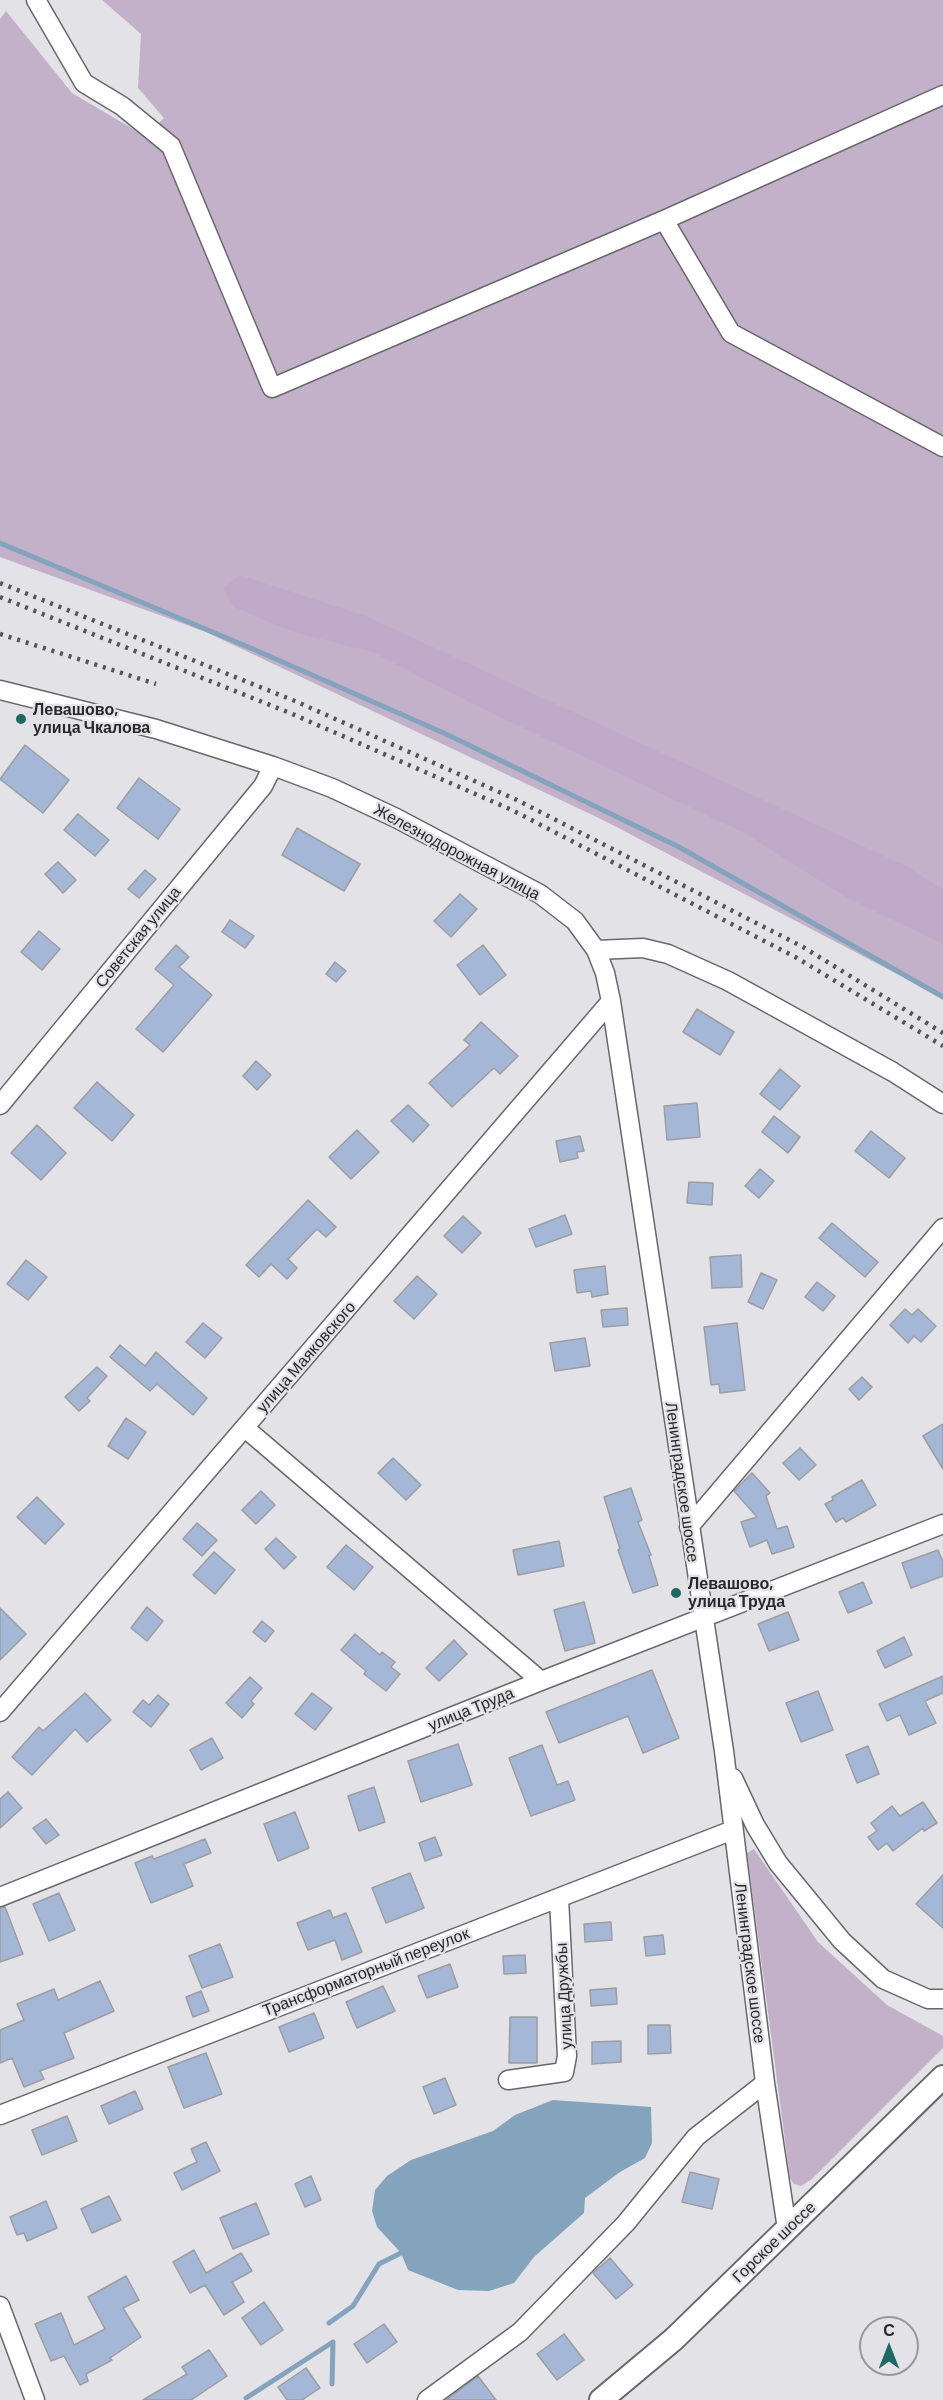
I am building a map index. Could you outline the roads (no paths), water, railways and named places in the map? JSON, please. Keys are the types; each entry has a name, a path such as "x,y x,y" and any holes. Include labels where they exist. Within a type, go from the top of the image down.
{"main road":[{"name":"Горское шоссе","path":"601,2400 674,2339 787,2229 934,2096 943,2078"}],"street":[{"path":"36,0 84,83 122,106 171,146 272,388 664,220 943,95"},
{"path":"664,220 731,333 943,447"},
{"name":"Железнодорожная улица","path":"0,690 156,729 273,766 332,788 396,818 540,894 575,921 596,950"},
{"name":"Советская улица","path":"0,1105 263,786 273,766"},
{"path":"596,950 643,948 668,954 728,981 893,1072 943,1104"},
{"name":"Ленинградское шоссе","path":"596,950 605,973 611,1001 702,1618 724,1751 765,2083 787,2229"},
{"name":"улица Маяковского","path":"0,1712 611,1001"},
{"path":"689,1527 943,1228"},
{"path":"245,1428 542,1681"},
{"name":"улица Труда","path":"0,1898 542,1681 943,1524"},
{"path":"724,1751 732,1775 755,1825 778,1863 814,1909 842,1941 883,1979 938,2003"},
{"name":"Трансформаторный переулок","path":"0,2115 733,1830"},
{"name":"улица Дружбы","path":"508,2080 564,2073 567,2056 559,1898"},
{"path":"427,2400 520,2332 626,2223 696,2137 765,2083"},
{"path":"2,2316 35,2400"}],"water":[{"path":"553,2100 651,2107 652,2143 645,2158 620,2172 585,2198 584,2213 534,2257 514,2283 489,2291 458,2290 408,2270 401,2253 377,2227 372,2211 375,2190 387,2176 411,2160 493,2131 515,2115"}],"waterway":[{"path":"0,543 253,649 446,734 679,847 943,997"},
{"path":"329,2323 353,2306 379,2264 401,2253"},
{"path":"332,2384 333,2342"},
{"path":"246,2398 333,2342"}],"railway":[{"path":"0,583 295,701 517,800 803,947 943,1033"},
{"path":"0,597 290,713 512,810 797,958 943,1046"},
{"path":"0,634 156,684"}],"place":[{"name":"Левашово, улица Чкалова","path":"21,719"},
{"name":"Левашово, улица Труда","path":"676,1593"}]}
